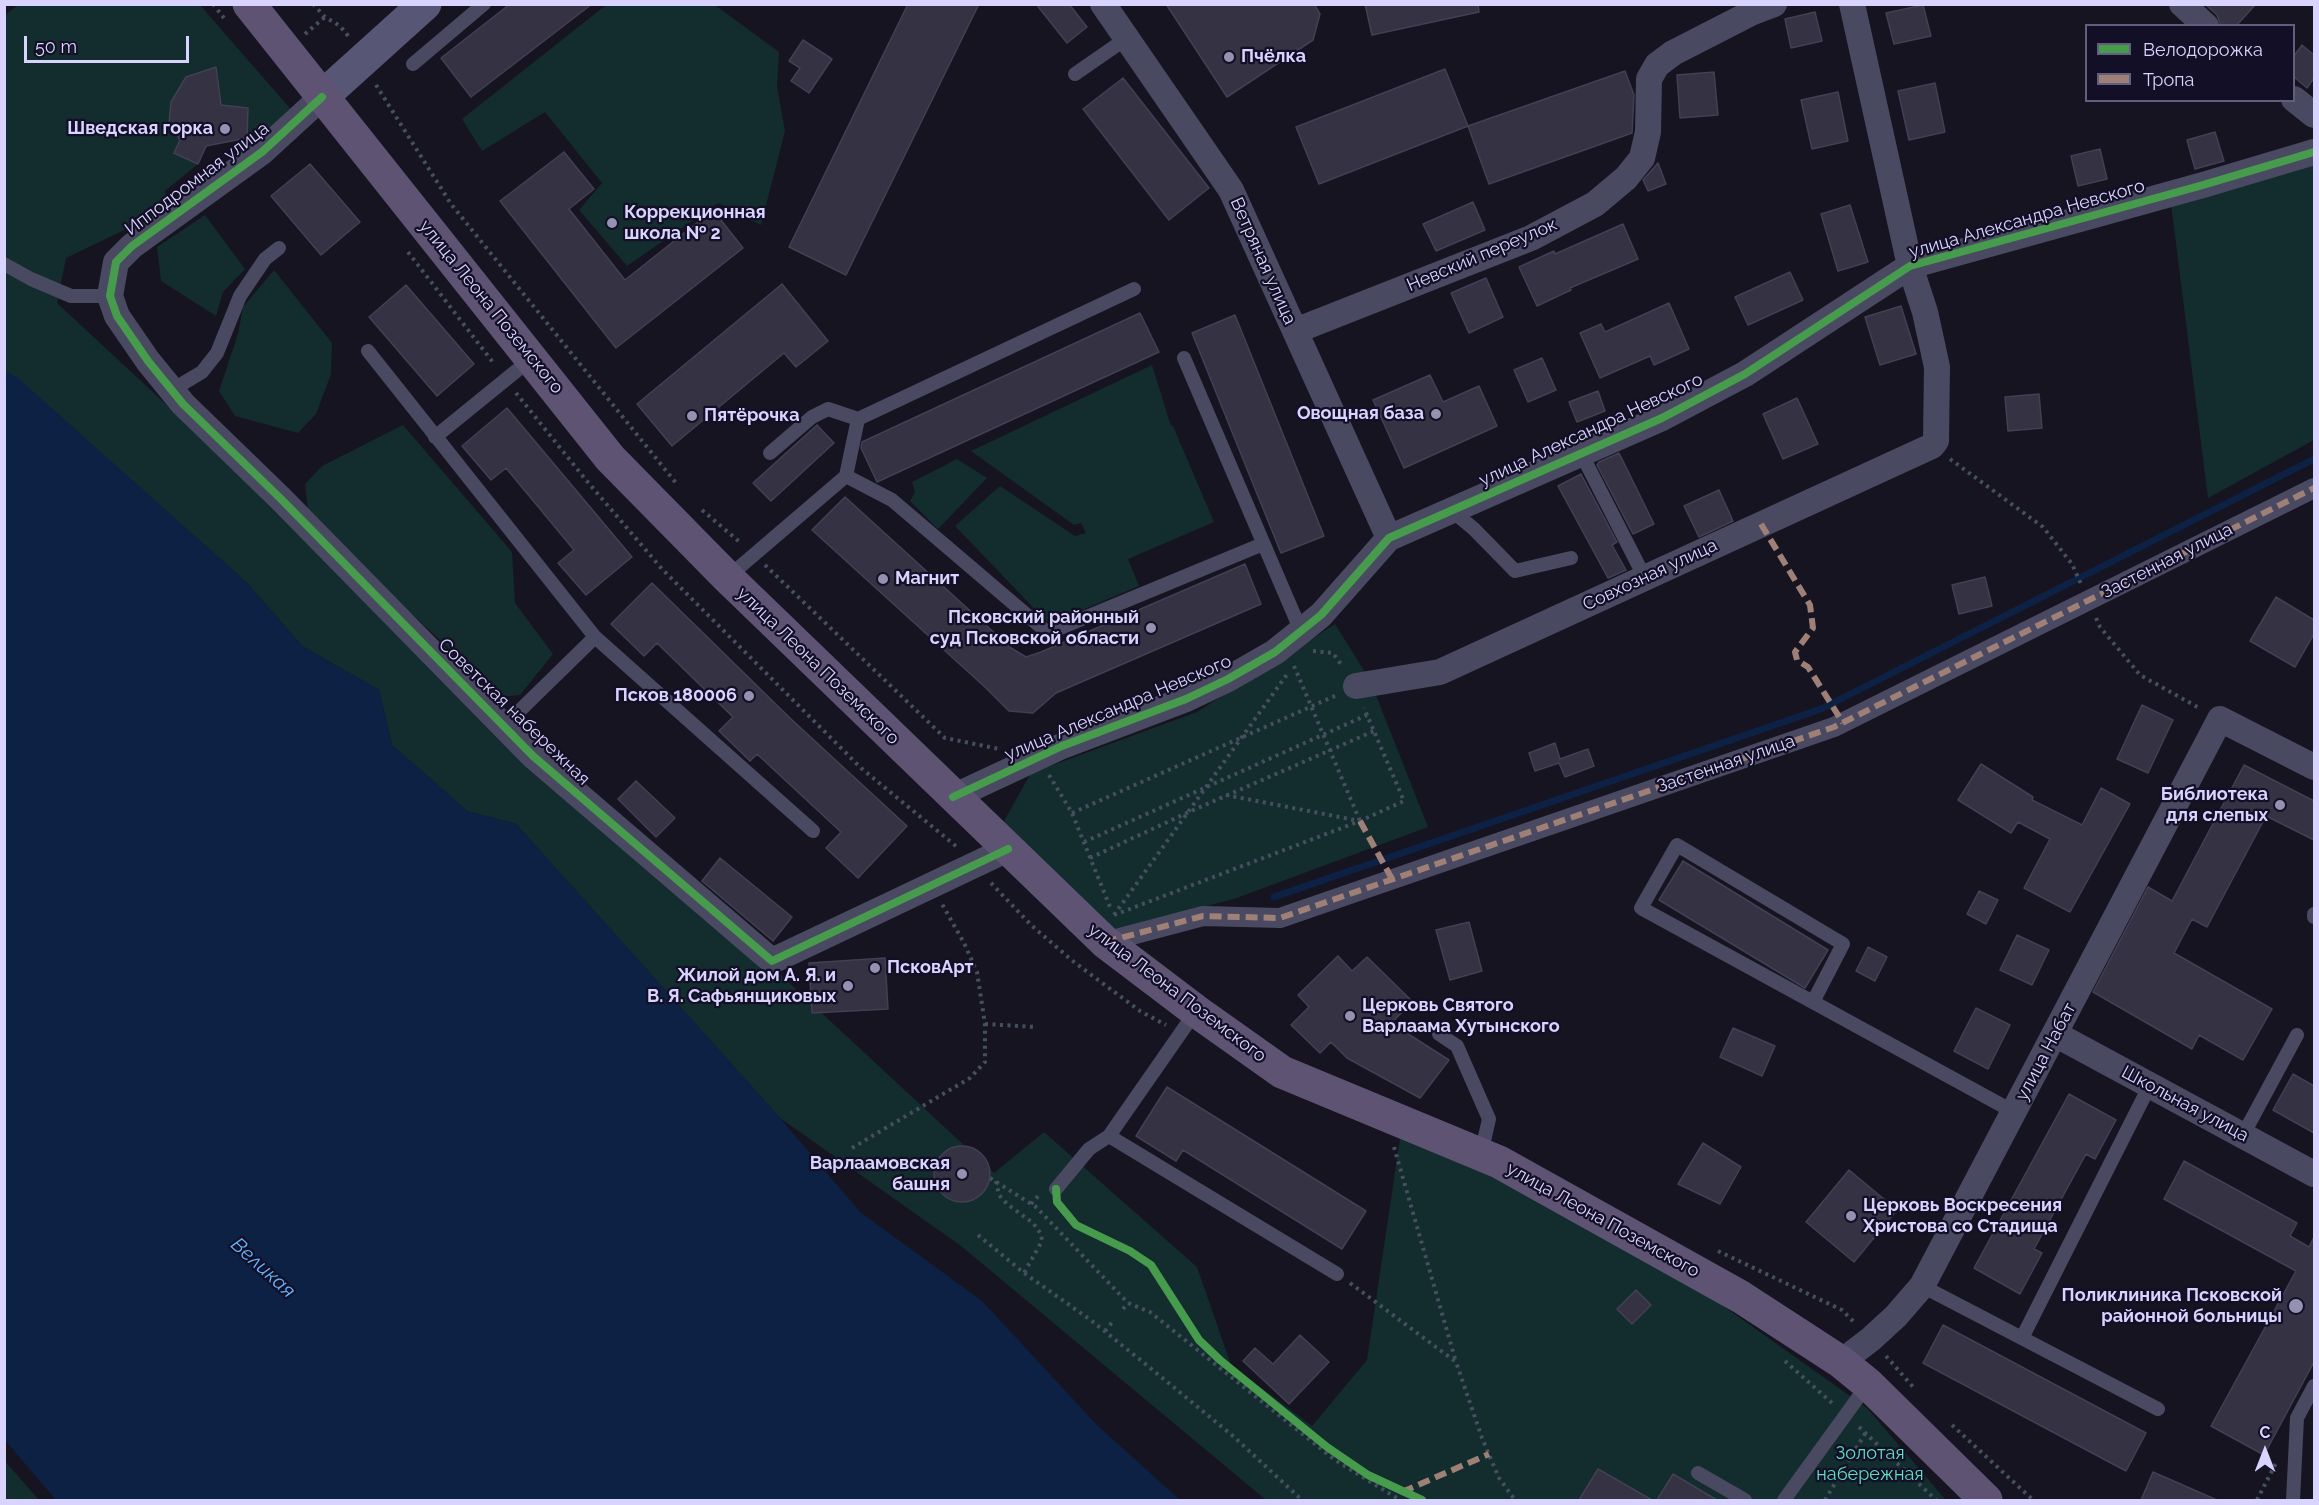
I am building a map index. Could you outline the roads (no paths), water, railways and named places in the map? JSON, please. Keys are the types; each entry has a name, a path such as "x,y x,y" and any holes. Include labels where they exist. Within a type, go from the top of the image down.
{"main road":[{"name":"улица Леона Поземского","path":"249,4 610,458 728,578 1008,849 1109,929 1196,1011 1282,1072 1509,1167 1741,1297 1841,1362 1868,1384 1986,1500"},
{"name":"Ипподромная улица","path":"322,97 425,4"}],"street":[{"name":"Ветряная улица","path":"1103,4 1231,190 1389,538"},
{"name":"Невский переулок","path":"1295,331 1531,238 1595,204 1626,178 1642,158 1648,132 1649,79 1657,65 1673,53 1753,12 1774,4"},
{"path":"1852,4 1910,266"},
{"path":"2182,4 2204,24"},
{"name":"Ипподромная улица","path":"110,296 116,262 132,246 262,152 322,97"},
{"path":"2295,100 2314,115"},
{"name":"улица Александра Невского","path":"953,797 1038,757 1186,699 1228,679 1275,652 1303,641 1321,615 1389,538 1662,417 1745,374 1910,266 2314,152"},
{"name":"Совхозная улица","path":"1356,686 1440,672 1934,444 1937,367 1925,312 1910,266"},
{"name":"Советская набережная","path":"110,296 117,316 172,390 504,726 542,764 772,961 1008,849"},
{"name":"Застенная улица","path":"1109,929 1203,916 1280,918 1834,727 2086,594 2314,488"},
{"name":"улица Набат","path":"1841,1362 1896,1316 1922,1286 2220,719 2314,767"},
{"name":"Школьная улица","path":"2055,1034 2314,1174"}],"lane":[{"path":"413,64 484,4"},
{"path":"1075,74 1126,38"},
{"path":"172,390 202,372 217,353 240,296 265,259 279,248"},
{"path":"4,264 31,279 71,296 110,296"},
{"path":"770,453 812,417 828,409 858,419 1134,289"},
{"path":"368,351 595,637 813,831"},
{"path":"435,437 532,358"},
{"path":"1184,358 1303,641"},
{"path":"728,578 846,476 858,419"},
{"path":"1581,453 1645,578"},
{"path":"846,476 892,500 1048,633 1263,544"},
{"path":"1451,510 1474,529 1515,572 1571,558"},
{"path":"504,726 595,637"},
{"path":"1813,1002 1843,944 1677,845 1641,908 2014,1112"},
{"path":"1056,1189 1089,1149 1109,1136 1196,1011"},
{"path":"1439,1034 1456,1046 1489,1119 1481,1154"},
{"path":"2243,1135 2297,1035"},
{"path":"2022,1338 2150,1085"},
{"path":"1109,1136 1337,1274"},
{"path":"1922,1286 2158,1409"},
{"path":"1784,1500 1868,1384"},
{"path":"2293,1500 2297,1418 2314,1386"},
{"path":"1698,1473 1745,1500"}],"water":[{"name":"Великая","path":"5,371 18,378 246,582 302,646 379,690 392,745 467,811 516,824 780,1118 860,1212 982,1301 1097,1425 1180,1500 56,1500 4,1439"}],"waterway":[{"path":"1274,897 1821,709 2314,459"}],"place":[{"name":"Пчёлка","path":"1229,57"},
{"name":"Шведская горка","path":"225,129"},
{"name":"Коррекционная школа № 2","path":"612,223"},
{"name":"Овощная база","path":"1436,414"},
{"name":"Пятёрочка","path":"692,416"},
{"name":"Магнит","path":"883,579"},
{"name":"Псковский районный суд Псковской области","path":"1151,628"},
{"name":"Псков 180006","path":"749,696"},
{"name":"Библиотека для слепых","path":"2280,805"},
{"name":"ПсковАрт","path":"875,968"},
{"name":"Жилой дом А. Я. и В. Я. Сафьянщиковых","path":"848,986"},
{"name":"Церковь Святого Варлаама Хутынского","path":"1350,1016"},
{"name":"Варлаамовская башня","path":"962,1174"},
{"name":"Церковь Воскресения Христова со Стадища","path":"1851,1216"},
{"name":"Поликлиника Псковской районной больницы","path":"2296,1306"}],"park label":[{"name":"Золотая набережная","path":"1870,1464"}]}
